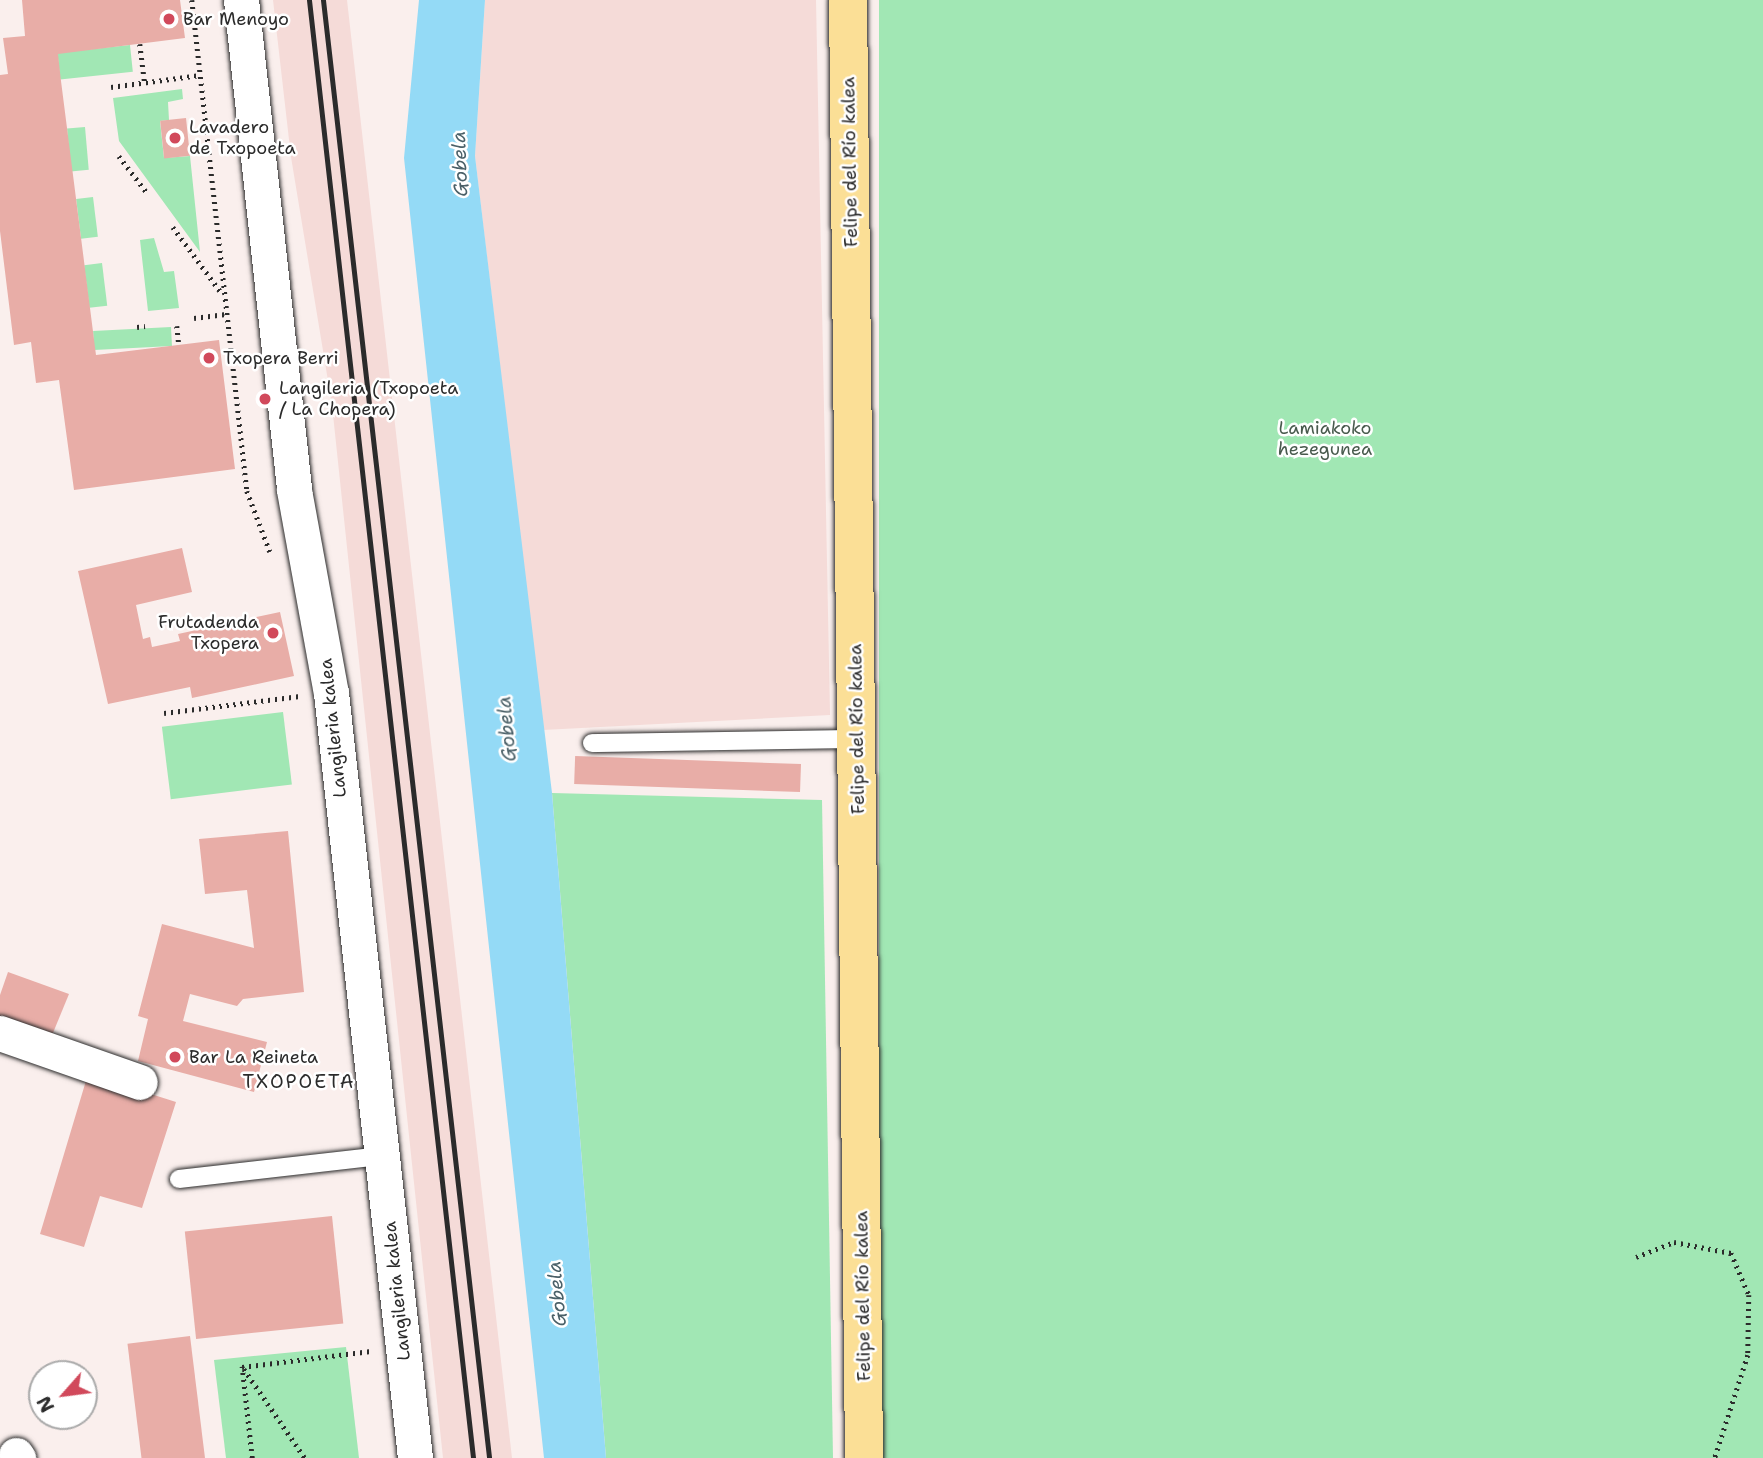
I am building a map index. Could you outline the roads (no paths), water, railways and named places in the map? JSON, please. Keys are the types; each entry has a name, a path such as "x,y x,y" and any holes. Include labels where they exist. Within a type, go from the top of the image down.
{"main road":[{"name":"Felipe del Río kalea","path":"848,0 864,1458"}],"street":[{"name":"Langileria kalea","path":"241,0 294,490 331,693 415,1458"},
{"path":"0,1034 140,1082"}],"lane":[{"path":"592,743 857,739"},
{"path":"179,1179 382,1156"}],"water":[{"name":"Gobela","path":"419,0 485,0 475,156 552,793 606,1458 544,1458 404,158"}],"railway":[{"path":"309,0 473,1458"},
{"path":"323,0 489,1458"}],"place":[{"name":"Bar Menoyo","path":"169,19"},
{"name":"Lavadero de Txopoeta","path":"175,138"},
{"name":"Txopera Berri","path":"209,358"},
{"name":"Langileria (Txopoeta / La Chopera)","path":"265,399"},
{"name":"Frutadenda Txopera","path":"273,633"},
{"name":"Bar La Reineta","path":"175,1057"}],"district":[{"name":"TXOPOETA","path":"299,1082"}],"park label":[{"name":"Lamiakoko hezegunea","path":"1325,439"}]}
